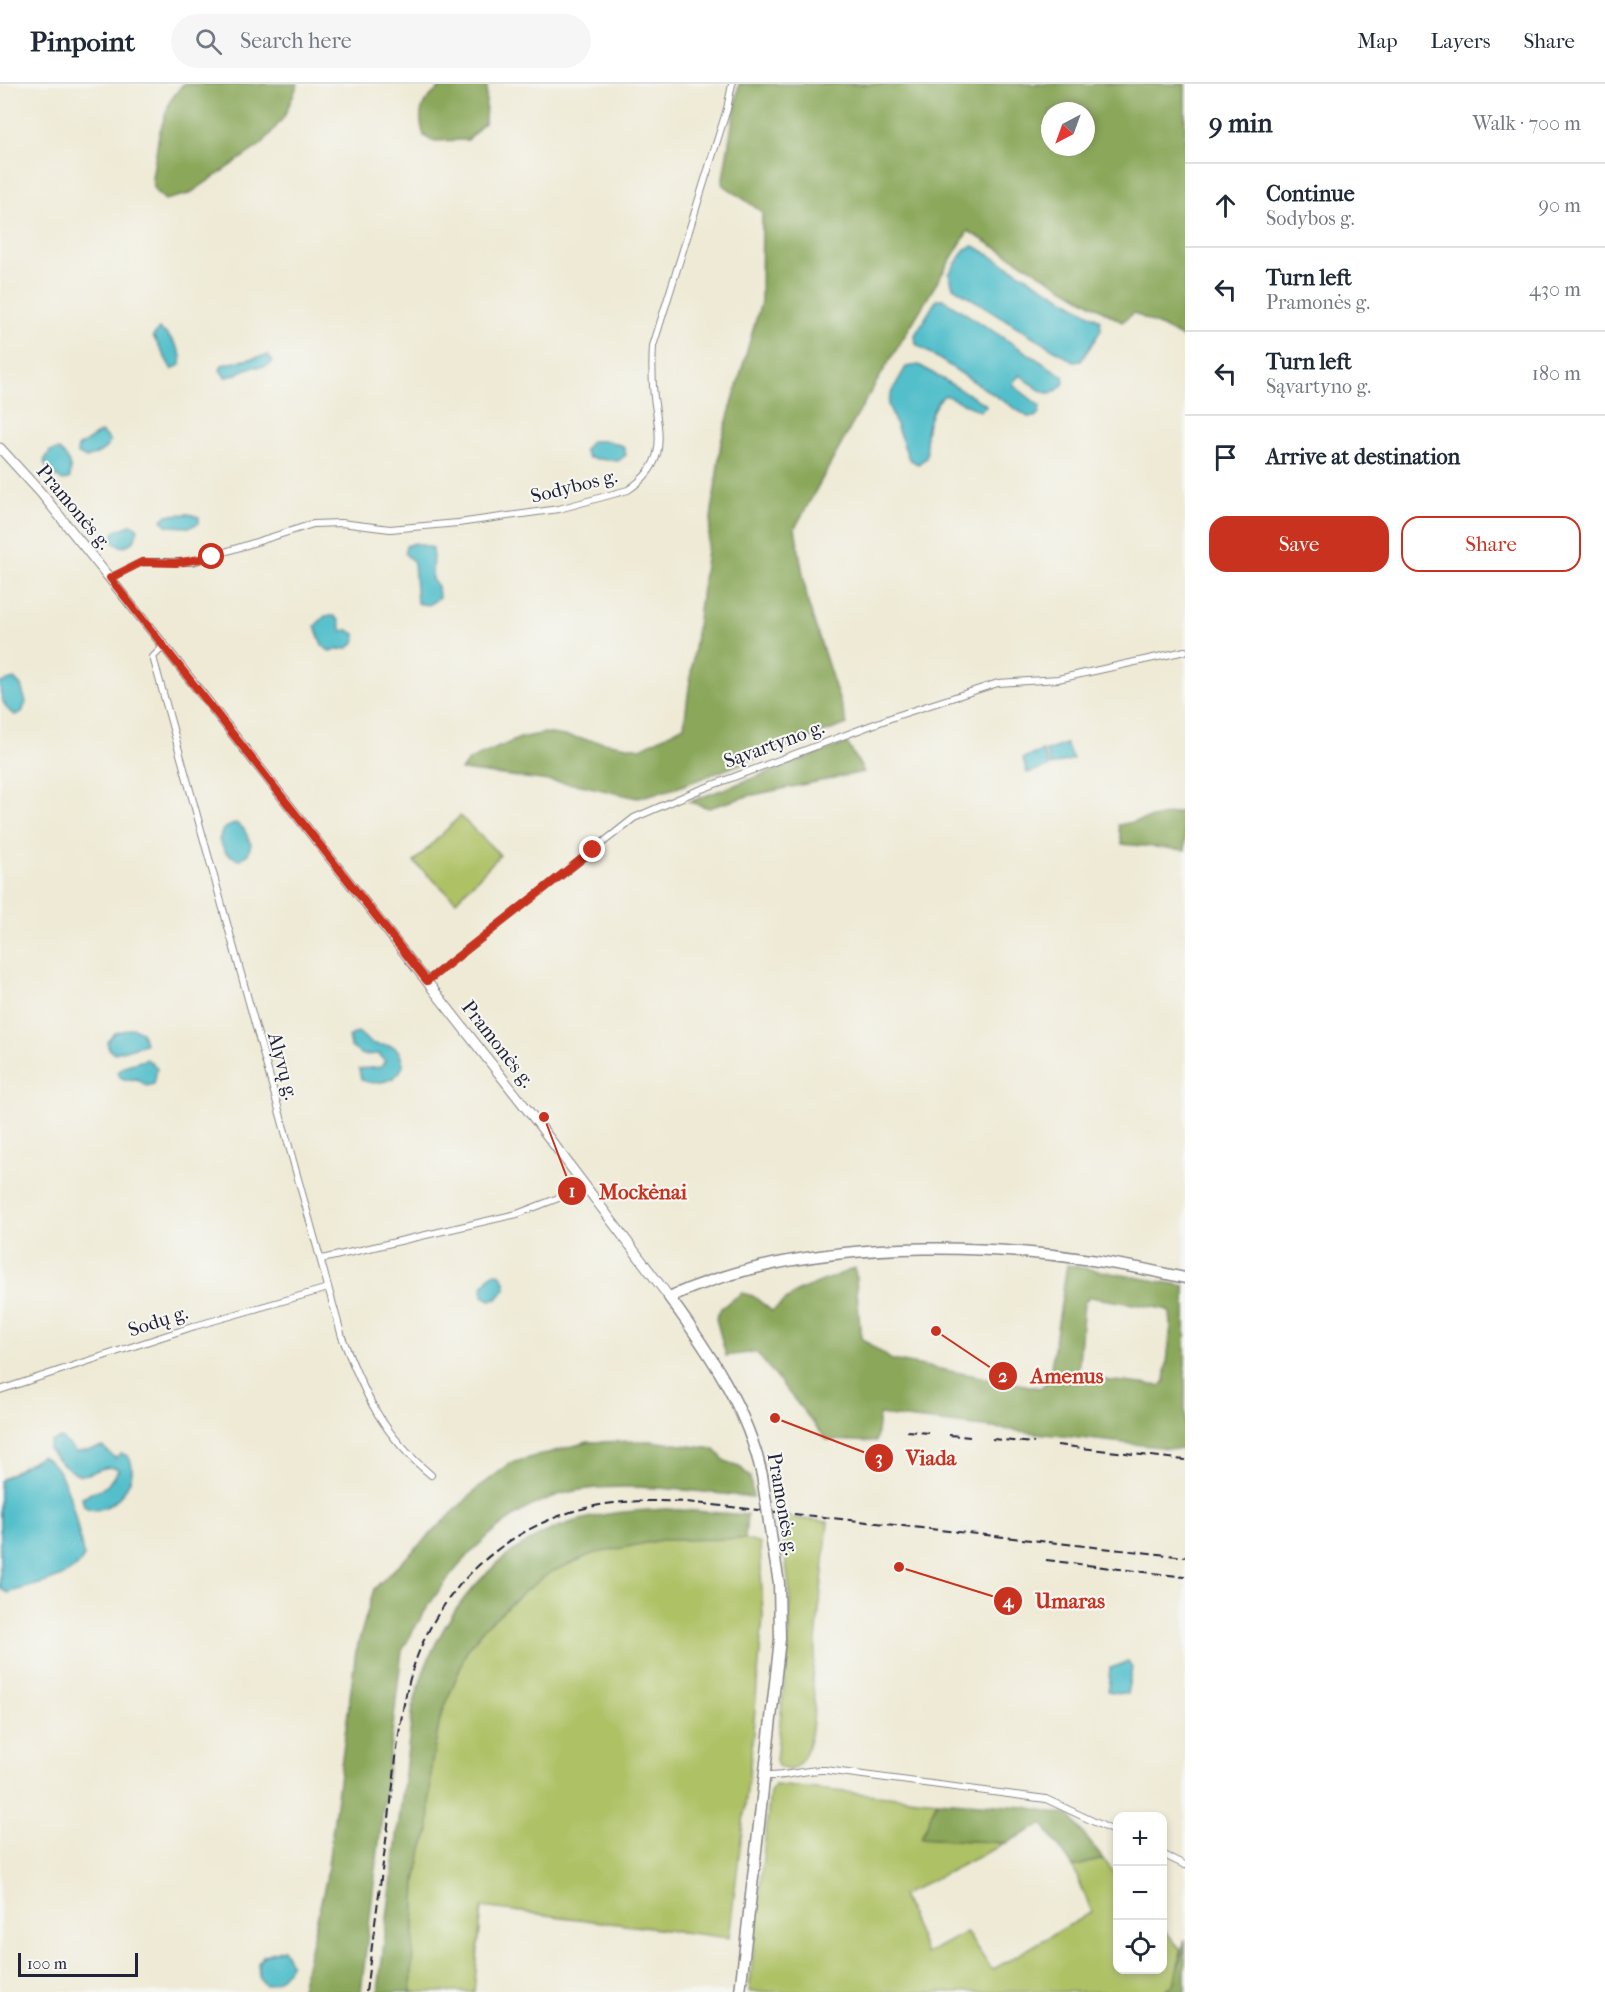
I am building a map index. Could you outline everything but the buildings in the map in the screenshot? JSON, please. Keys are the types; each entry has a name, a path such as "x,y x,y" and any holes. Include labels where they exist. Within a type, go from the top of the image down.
{"highway":[{"path":"669,1297 704,1283 766,1267 834,1255 900,1249 940,1248 1038,1253 1137,1268 1185,1278"},
{"name":"Pramonės g.","path":"669,1297 707,1351 736,1401 748,1429 762,1475 779,1583 780,1639 741,1992"}],"main road":[{"name":"Pramonės g.","path":"0,448 41,493 164,646 587,1187 669,1297"}],"street":[{"name":"Sodybos g.","path":"110,578 142,562 192,562 313,524 341,523 390,529 526,515 628,490 642,480 651,469 659,451 652,369 653,346 724,120 732,84"},
{"name":"Alyvų g.","path":"164,646 153,657 291,1159 349,1355 389,1435 404,1452 431,1475"},
{"name":"Sąvartyno g.","path":"427,981 634,818 694,792 897,716 998,683 1058,679 1185,651"},
{"path":"322,1259 517,1214 587,1187"},
{"name":"Sodų g.","path":"0,1390 195,1326 328,1288"},
{"path":"766,1776 782,1777 811,1769 825,1770 1046,1799 1113,1831"},
{"path":"1167,1856 1185,1865"}],"green space":[{"path":"183,84 298,84 284,117 262,144 189,194 165,200 155,191 152,178 159,134 170,101"},
{"path":"445,84 487,84 485,122 468,140 432,141 424,136 421,126 423,106"},
{"path":"739,84 1185,84 1185,339 1134,313 1122,322 968,231 867,398 795,528 808,603 847,724 676,788 637,798 581,785 461,770 469,760 520,738 545,733 641,748 684,726 721,442 761,302 762,212 722,184"},
{"path":"847,743 864,772 748,796 709,808 689,802"},
{"path":"1185,811 1185,850 1122,844 1118,825"},
{"path":"460,816 500,855 456,901 414,862"},
{"path":"1067,1265 1185,1286 1185,1450 879,1415 876,1442 827,1440 756,1352 726,1356 716,1318 721,1308 742,1293 753,1296 772,1311 798,1291 855,1268 861,1338 892,1360 1040,1388 1049,1380","holes":["1089,1297 1165,1309 1170,1313 1171,1325 1165,1381 1161,1386 1086,1378 1078,1373 1084,1303"]},
{"path":"651,1441 714,1449 725,1461 741,1468 750,1477 753,1497 629,1487 588,1489 557,1496 528,1508 501,1525 454,1571 417,1624 402,1651 361,1992 300,1992 326,1880 356,1651 374,1589 478,1488 511,1463 588,1442"},
{"path":"666,1509 747,1515 745,1539 661,1540 592,1554 551,1572 525,1591 485,1627 467,1650 440,1719 431,1767 429,1831 422,1849 416,1881 411,1992 378,1992 413,1707 423,1674 454,1612 475,1585 499,1562 527,1542 558,1527 592,1517"},
{"path":"780,1516 828,1522 812,1681 814,1703 812,1732 803,1758 796,1766 787,1770 778,1766 776,1761 788,1646 790,1595"},
{"path":"745,1539 760,1544 763,1618 750,1766 729,1938 482,1907 474,1992 411,1992 416,1881 422,1849 429,1831 431,1767 440,1719 467,1650 485,1627 525,1591 551,1572 592,1554 661,1540"},
{"path":"775,1785 937,1801 922,1838 1006,1843 902,1895 926,1954 966,1932 992,1970 1092,1912 1073,1867 1103,1859 1113,1871 1113,1974 1167,1974 1167,1933 1181,1950 1174,1985 1163,1992 749,1992 770,1792"},
{"path":"937,1801 1025,1807 1069,1815 1103,1859 1073,1867 1043,1824 1006,1843 921,1838"},
{"path":"1185,1939 1185,1992 1163,1992 1174,1985"}],"water":[{"path":"974,246 1100,320 1101,330 1081,361 1074,362 953,287 949,274 965,249"},
{"path":"937,299 943,299 1063,376 1064,383 1058,389 1048,393 1020,375 1014,381 1013,385 1040,406 1039,413 1035,417 1028,417 916,344 915,335"},
{"path":"159,329 168,335 180,354 181,364 172,370 153,336"},
{"path":"268,355 273,362 268,366 249,368 229,377 225,377 220,370 222,365"},
{"path":"919,365 985,404 986,407 980,411 945,395 941,398 931,414 927,427 926,458 918,464 909,459 888,404 891,393 906,367"},
{"path":"101,432 110,441 103,450 86,458 77,453 78,447"},
{"path":"591,441 608,441 623,446 626,455 618,461 589,458 584,450"},
{"path":"59,450 70,465 70,478 63,481 48,471 44,461 50,451"},
{"path":"189,514 199,517 199,523 190,527 167,526 162,520 167,515"},
{"path":"132,524 138,529 134,541 124,547 115,544 112,539 114,532"},
{"path":"415,543 433,548 432,580 438,586 439,598 428,605 417,603 414,562 405,554 406,546"},
{"path":"325,616 334,616 339,621 342,631 348,630 355,634 356,640 349,648 329,651 322,645 315,626"},
{"path":"14,679 21,686 26,702 22,712 15,715 3,701 0,683"},
{"path":"1066,744 1073,759 1051,766 1046,751"},
{"path":"1043,751 1049,767 1027,773 1023,758"},
{"path":"236,823 244,829 251,844 248,854 239,860 226,853 219,840 223,829"},
{"path":"133,1028 142,1032 145,1044 115,1053 109,1050 107,1042 115,1033"},
{"path":"358,1032 372,1043 396,1048 403,1063 398,1074 386,1081 373,1083 361,1079 359,1069 381,1067 385,1061 379,1054 362,1055 351,1047 349,1037"},
{"path":"147,1059 157,1068 154,1084 147,1086 137,1079 126,1080 120,1077 118,1072 124,1066"},
{"path":"499,1273 505,1281 505,1289 497,1299 490,1300 483,1296 482,1287 492,1274"},
{"path":"61,1438 76,1452 103,1447 115,1458 121,1453 128,1456 132,1466 131,1477 127,1487 111,1504 92,1509 84,1506 82,1497 107,1486 119,1469 113,1467 82,1475 77,1474 48,1449 51,1441"},
{"path":"41,1456 51,1462 66,1485 84,1557 78,1565 61,1576 8,1593 0,1588 0,1480"},
{"path":"1128,1662 1132,1668 1127,1694 1108,1691 1110,1668"},
{"path":"283,1949 291,1963 287,1971 281,1977 265,1985 259,1977 258,1963 263,1956"}],"railway":[{"path":"907,1431 928,1433"},
{"path":"949,1435 970,1437"},
{"path":"992,1439 1034,1443"},
{"path":"1057,1445 1185,1460"},
{"path":"366,1992 400,1727 407,1690 418,1654 432,1624 450,1597 471,1573 495,1552 522,1534 551,1519 582,1509 623,1502 668,1501 1185,1557"},
{"path":"1046,1560 1185,1577"}],"place":[{"name":"Mockėnai","path":"544,1117"},
{"name":"Amenus","path":"936,1331"},
{"name":"Viada","path":"775,1418"},
{"name":"Umaras","path":"899,1567"}],"route":[{"path":"212,557 192,562 142,562 110,578 427,981 593,850"}]}
